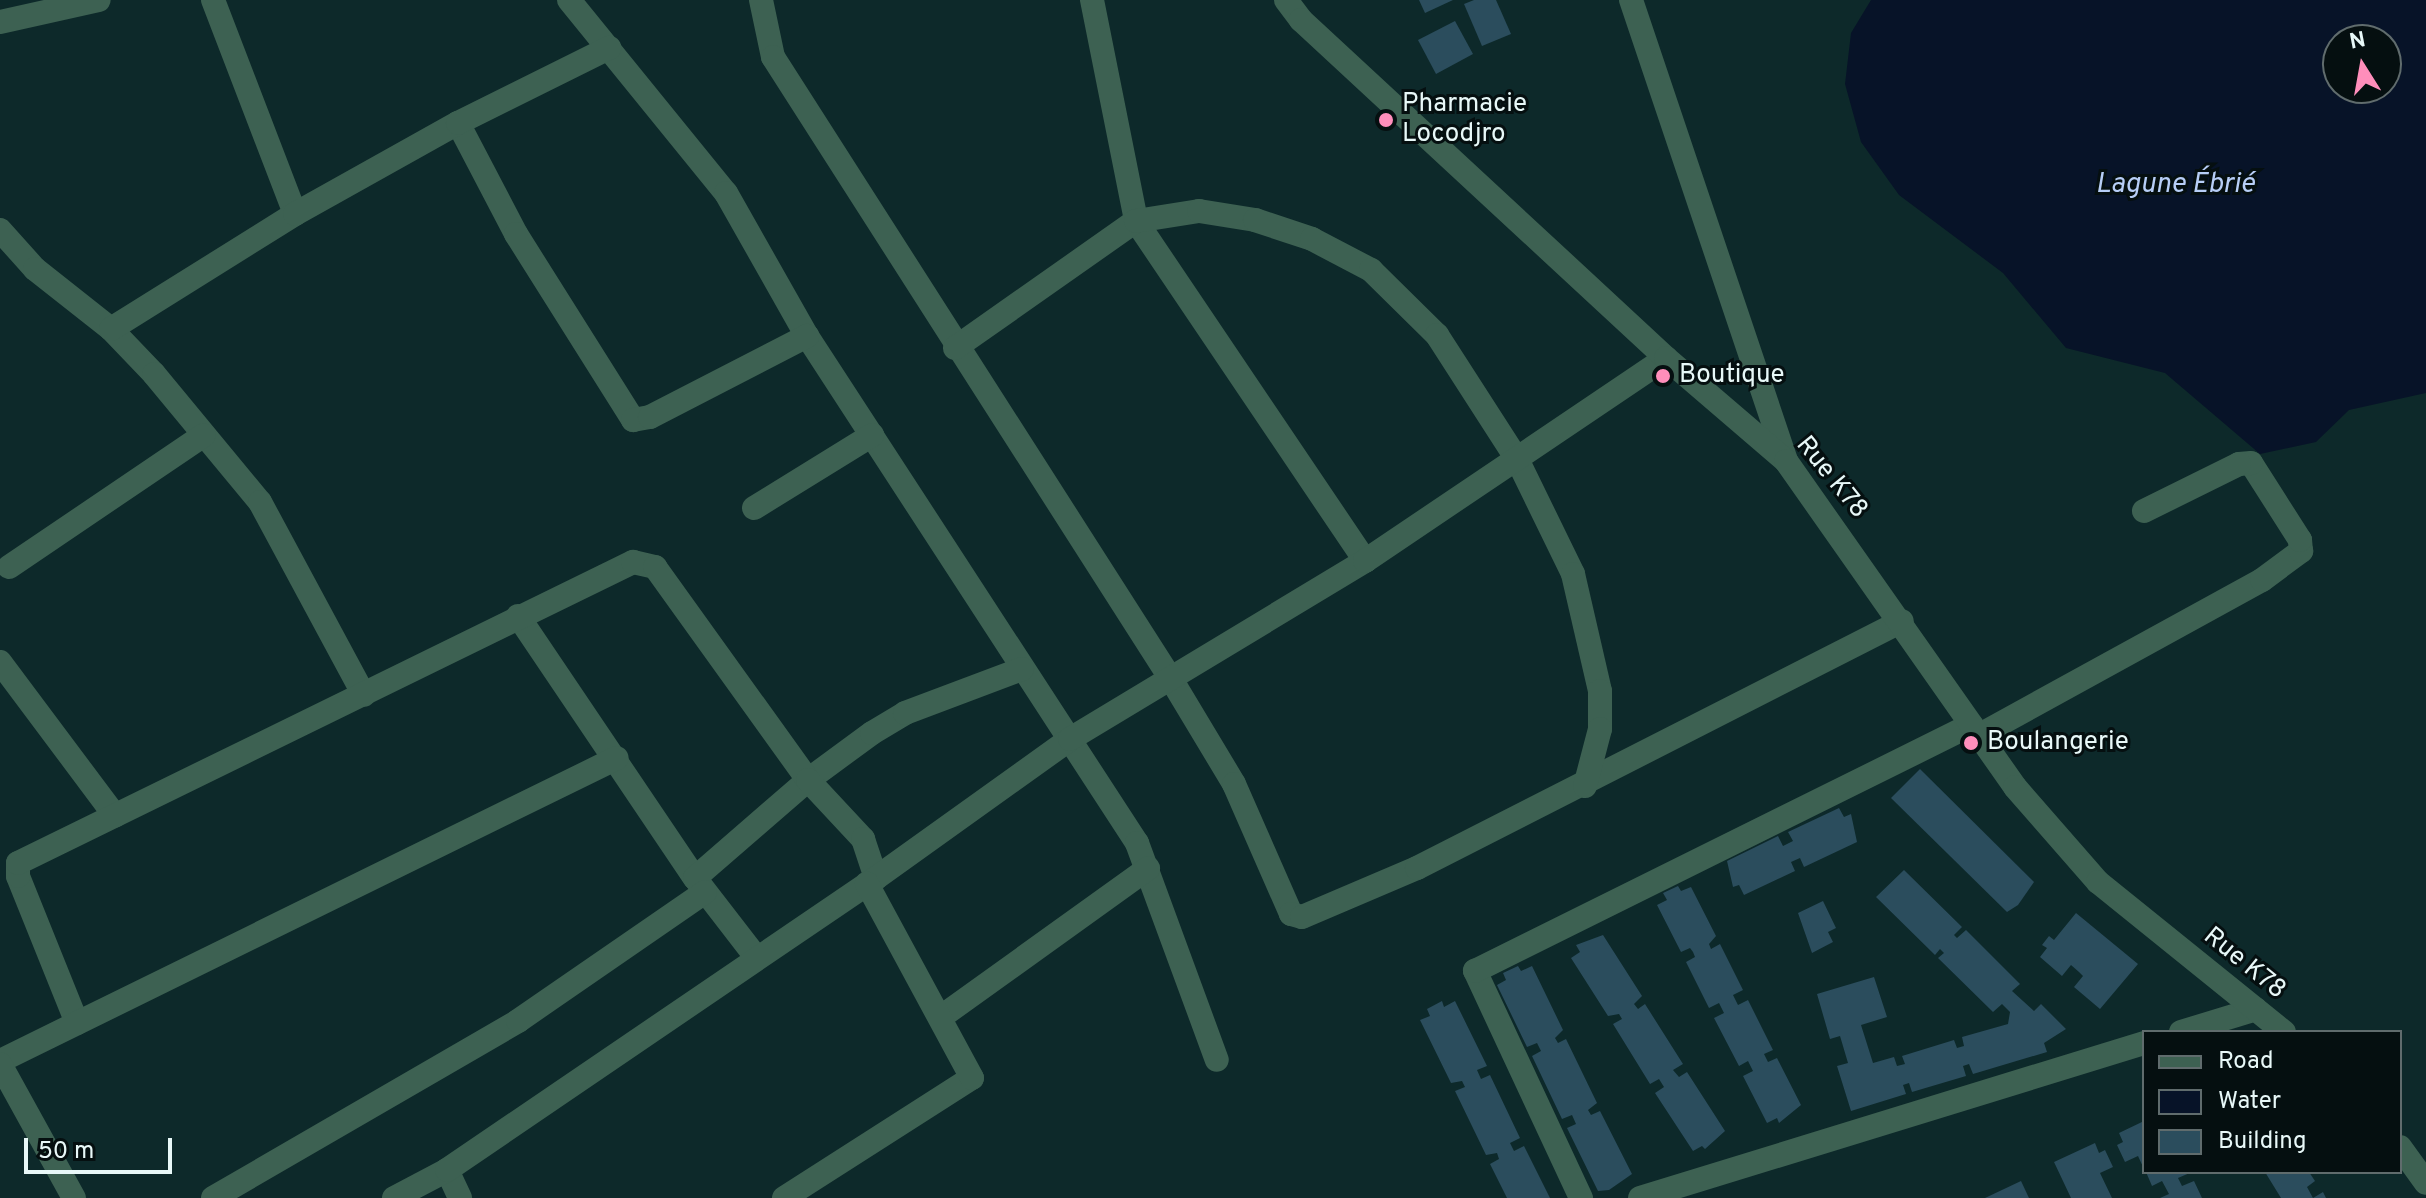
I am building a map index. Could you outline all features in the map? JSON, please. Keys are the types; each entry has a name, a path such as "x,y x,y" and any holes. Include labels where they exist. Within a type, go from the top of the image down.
{"street":[{"path":"0,22 99,0"},
{"path":"213,0 295,214"},
{"path":"569,0 726,193 807,336 1137,843 1217,1060"},
{"path":"761,0 773,57 955,348 1171,679 1234,784 1288,909 1297,917 1417,868 1585,786 1902,621"},
{"path":"1092,0 1136,221 1365,561"},
{"name":"Rue K78","path":"1286,0 1301,20 1666,358 1786,461 1902,621 1975,731 2098,882 2282,1030"},
{"path":"1631,0 1786,461"},
{"path":"111,329 295,214 458,123 609,48"},
{"path":"458,123 516,234 633,420 650,417 807,336"},
{"path":"955,348 1136,221 1199,211 1255,220 1312,239 1371,270 1437,335 1517,459 1563,551 1586,624 1600,704 1600,729 1585,786"},
{"path":"0,230 35,269 111,329 204,435 279,531 364,695"},
{"path":"394,1198 447,1170 871,881 1070,739 1365,561 1666,358"},
{"path":"9,567 204,435"},
{"path":"754,508 872,435"},
{"path":"1581,1198 1475,971 1975,731 2262,580 2301,551 2300,540 2251,463 2239,464 2144,511"},
{"path":"77,1023 16,869 37,852 364,695 518,616 621,566 646,561 808,780 863,839 871,881 971,1072 968,1084 784,1198"},
{"path":"518,616 617,758 700,885 756,957"},
{"path":"0,662 115,816"},
{"path":"222,1196 518,1021 700,885 808,780 905,713 1022,669"},
{"path":"74,1198 0,1062 617,758"},
{"path":"941,1017 1148,868"},
{"path":"2188,1030 2256,1009"},
{"path":"1640,1198 2142,1044"},
{"path":"2402,1150 2426,1183"},
{"path":"447,1170 460,1198"}],"water":[{"name":"Lagune Ébrié","path":"1871,0 2426,0 2426,393 2349,410 2316,442 2260,454 2165,373 2066,348 2003,273 1899,195 1861,142 1845,84 1851,33"}],"building":[{"path":"1419,0 1453,0 1425,13"},
{"path":"1474,0 1496,0 1511,34 1482,46 1464,4"},
{"path":"1455,21 1473,54 1436,74 1418,40"},
{"path":"1920,769 2034,882 2018,905 2007,912 1891,798"},
{"path":"1839,808 1844,817 1851,814 1857,842 1804,867 1800,858 1791,862 1795,871 1744,895 1739,885 1733,887 1727,861 1778,836 1783,846 1793,841 1788,832"},
{"path":"1904,870 1962,927 1954,935 1957,938 1966,930 2020,984 2012,991 2034,1011 2041,1004 2066,1029 2044,1043 2047,1052 1973,1074 1969,1064 1963,1066 1966,1076 1912,1092 1909,1083 1903,1085 1906,1094 1851,1111 1837,1066 1848,1063 1840,1036 1830,1039 1817,994 1874,977 1887,1017 1861,1025 1873,1063 1894,1057 1897,1066 1905,1064 1902,1056 1954,1040 1957,1048 1964,1046 1962,1037 2008,1024 2010,1012 2002,1004 1993,1012 1938,958 1944,953 1940,949 1935,955 1876,897"},
{"path":"1678,886 1681,891 1691,887 1716,936 1709,944 1711,949 1720,944 1743,990 1733,995 1738,1005 1748,1000 1773,1050 1764,1054 1768,1062 1777,1058 1801,1105 1779,1123 1777,1118 1767,1123 1743,1076 1753,1071 1748,1061 1739,1066 1714,1018 1724,1013 1719,1003 1709,1008 1686,962 1695,957 1693,952 1690,948 1681,952 1657,905 1667,900 1663,893"},
{"path":"1823,901 1836,928 1828,932 1833,942 1812,953 1798,913"},
{"path":"2076,913 2138,964 2100,1009 2074,987 2083,976 2071,965 2062,976 2040,957 2047,948 2042,945 2049,936 2054,940"},
{"path":"1603,935 1642,996 1634,1004 1638,1009 1645,1004 1683,1064 1673,1070 1679,1077 1687,1072 1725,1131 1705,1149 1702,1146 1693,1151 1655,1093 1664,1087 1659,1079 1650,1084 1613,1024 1622,1019 1619,1014 1608,1016 1571,958 1580,952 1576,945"},
{"path":"1518,966 1521,971 1532,966 1563,1030 1555,1038 1558,1043 1566,1039 1597,1103 1588,1110 1591,1115 1600,1111 1632,1174 1609,1190 1598,1191 1567,1128 1576,1124 1572,1115 1562,1119 1532,1056 1541,1051 1537,1043 1527,1047 1497,985 1506,980 1503,973"},
{"path":"1442,1001 1444,1007 1455,1001 1487,1066 1477,1070 1481,1079 1490,1075 1520,1138 1510,1143 1514,1151 1524,1146 1550,1198 1507,1198 1490,1164 1499,1159 1497,1153 1486,1155 1455,1091 1465,1087 1462,1081 1451,1083 1420,1020 1430,1016 1427,1009"},
{"path":"2142,1122 2142,1165 2138,1156 2125,1162 2117,1145 2123,1142 2119,1133"},
{"path":"2095,1143 2099,1153 2105,1150 2113,1167 2100,1173 2112,1198 2071,1198 2054,1162"},
{"path":"2147,1174 2187,1174 2178,1178 2182,1186 2194,1181 2202,1198 2160,1198 2169,1194 2162,1181 2152,1186"},
{"path":"2266,1174 2310,1174 2315,1181 2307,1187 2313,1198 2281,1198"},
{"path":"2021,1181 2029,1198 1985,1198"}],"place":[{"name":"Pharmacie Locodjro","path":"1386,120"},
{"name":"Boutique","path":"1663,376"},
{"name":"Boulangerie","path":"1971,743"}]}
